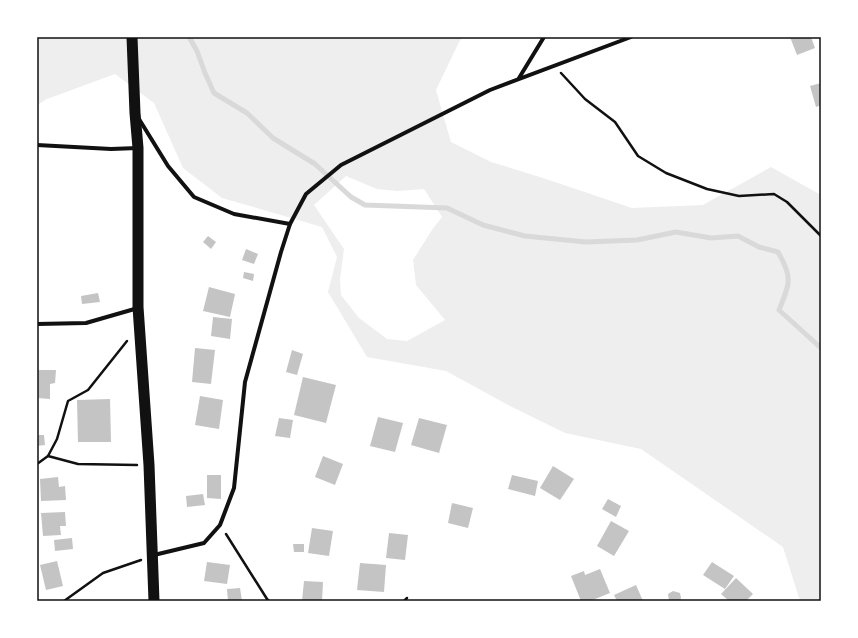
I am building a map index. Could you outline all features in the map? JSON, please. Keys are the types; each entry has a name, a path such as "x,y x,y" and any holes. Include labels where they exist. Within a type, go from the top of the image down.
{"highway":[{"path":"132,37 138,148 138,308 149,465 154,601"}],"street":[{"path":"519,79 544,37"},
{"path":"153,555 204,543 220,525 234,488 246,382 290,224 306,194 341,165 490,90 631,37"},
{"path":"135,113 168,166 194,197 234,214 290,224"},
{"path":"37,145 111,149 138,148"},
{"path":"37,324 86,323 138,308"}],"path":[{"path":"554,65 584,99 615,122 638,156 666,173 707,189 739,196 774,194 787,202 821,236"},
{"path":"37,464 48,456 57,439 68,401 88,390 127,341"},
{"path":"48,456 78,464 149,465"},
{"path":"220,525 266,599 269,601"},
{"path":"64,601 103,573 153,555"},
{"path":"404,601 407,598"}],"shaded area":[{"path":"37,37 463,37 459,42 436,90 451,142 491,162 632,208 703,205 771,167 821,195 821,601 800,601 783,547 641,449 565,433 510,406 446,371 367,357 328,292 337,257 322,227 222,198 183,168 154,103 115,74 47,99 37,105","holes":["346,176 377,189 397,191 424,189 442,217 413,260 416,285 445,320 407,341 387,339 359,318 341,295 340,279 344,249 314,205"]}],"building":[{"path":"790,37 811,37 815,48 797,55"},
{"path":"821,83 821,105 816,107 810,86"},
{"path":"208,236 216,242 211,249 203,242"},
{"path":"246,249 258,254 254,264 242,260"},
{"path":"244,272 254,274 253,281 243,278"},
{"path":"209,287 235,294 230,317 203,311"},
{"path":"98,293 100,302 82,304 81,296"},
{"path":"213,317 232,319 230,339 211,336"},
{"path":"195,348 215,350 211,384 192,382"},
{"path":"292,350 303,354 297,375 286,372"},
{"path":"37,370 56,370 55,383 50,384 50,399 37,398"},
{"path":"303,377 336,385 326,423 294,415"},
{"path":"200,396 223,400 219,429 195,425"},
{"path":"110,399 111,442 78,442 77,400"},
{"path":"378,417 403,423 395,452 370,446"},
{"path":"279,418 293,420 290,438 275,436"},
{"path":"419,418 447,425 439,453 411,445"},
{"path":"37,435 44,435 45,445 37,446"},
{"path":"323,456 343,464 335,485 315,477"},
{"path":"553,466 574,479 560,500 540,488"},
{"path":"207,475 221,475 221,499 207,498"},
{"path":"512,475 538,481 535,496 508,489"},
{"path":"58,477 59,487 65,486 66,500 41,501 40,479"},
{"path":"203,494 205,505 187,507 186,496"},
{"path":"608,499 621,506 616,517 602,509"},
{"path":"452,503 473,508 468,528 448,523"},
{"path":"65,512 66,526 60,526 61,535 43,536 41,513"},
{"path":"611,521 629,531 614,556 597,546"},
{"path":"312,528 333,531 329,556 308,553"},
{"path":"389,533 408,535 405,560 386,558"},
{"path":"72,538 73,549 55,551 54,540"},
{"path":"293,544 304,544 304,552 294,552"},
{"path":"57,561 63,586 46,590 40,565"},
{"path":"207,562 230,565 227,584 204,581"},
{"path":"712,562 734,576 725,589 703,575"},
{"path":"360,563 386,565 384,592 357,590"},
{"path":"600,569 610,593 590,601 581,601 571,576 584,571 585,575"},
{"path":"736,578 753,594 746,601 729,601 721,594"},
{"path":"304,581 323,582 322,601 302,601"},
{"path":"636,585 643,601 617,601 614,595"},
{"path":"240,588 242,601 228,601 227,589"},
{"path":"673,591 680,593 680,601 669,601 668,594"}],"waterway":[{"path":"189,37 197,51 214,93 247,113 273,138 315,164 351,197 365,205 447,208 483,225 525,236 586,242 637,240 676,232 711,238 738,236 759,247 778,252 788,275 786,293 779,310 821,348"}]}
